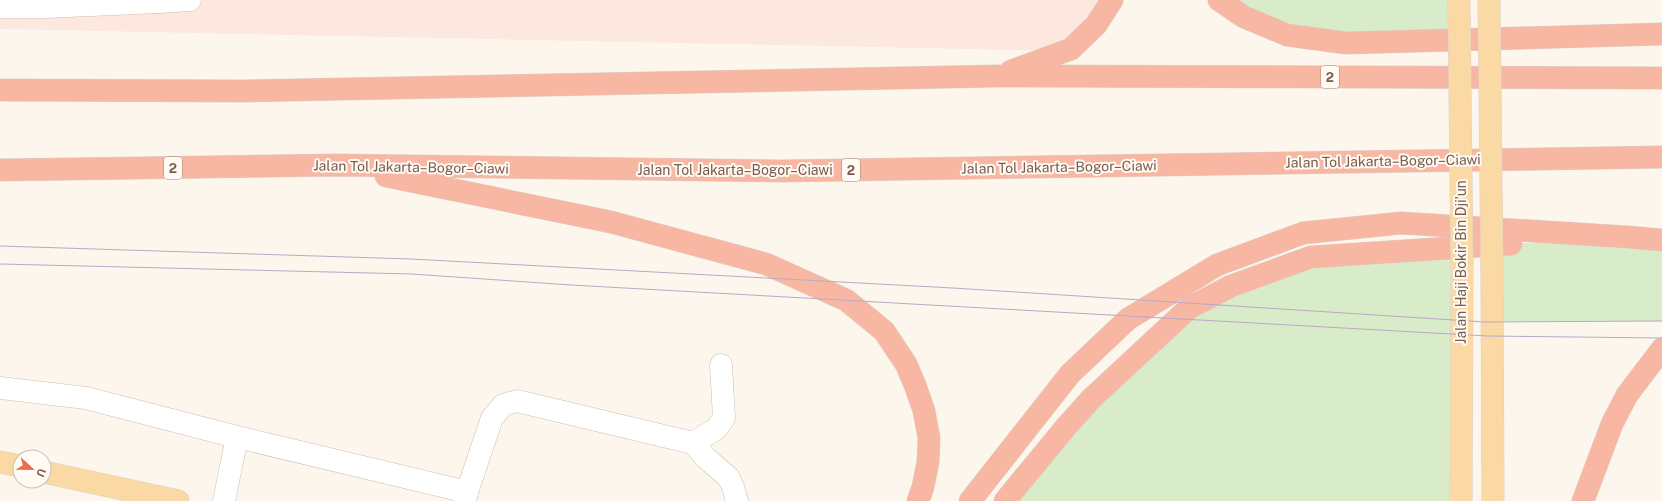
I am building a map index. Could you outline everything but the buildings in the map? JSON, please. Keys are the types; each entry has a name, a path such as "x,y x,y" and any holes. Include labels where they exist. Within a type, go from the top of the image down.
{"highway":[{"path":"997,76 1071,49 1096,25 1112,0"},
{"path":"1219,0 1244,17 1287,35 1346,43 1662,34"},
{"name":"2","path":"0,90 252,91 997,76 1662,78"},
{"name":"Jalan Tol Jakarta–Bogor–Ciawi","path":"0,170 334,165 781,171 1662,156"},
{"path":"334,165 611,222 766,264 846,300 884,331 906,364 915,386 924,412 928,438 928,462 923,487 918,501"},
{"path":"970,501 1070,374 1128,319 1217,264 1303,233 1401,223 1662,240"},
{"path":"1005,501 1091,399 1189,308 1231,286 1311,256 1628,237"},
{"path":"1582,501 1612,424 1624,400 1662,349"}],"main road":[{"name":"Jalan Haji Bokir Bin Dji'un","path":"1459,0 1462,273 1461,501"},
{"path":"1489,0 1493,501"},
{"path":"0,462 12,464"},
{"path":"52,474 178,501"}],"lane":[{"path":"0,7 45,4 190,0"},
{"path":"693,443 716,429 724,418 721,366"},
{"path":"0,388 86,398 466,496 492,418 503,405 517,401 693,443 706,458 729,478 737,501"},
{"path":"224,501 237,437"}],"shaded area":[{"path":"0,0 1110,0 1063,51 0,29"}],"green space":[{"path":"1219,0 1459,0 1459,39 1287,35"},
{"path":"1628,237 1662,240 1662,321 1485,322 1491,245"},
{"path":"1461,247 1461,501 1005,501 1189,308 1311,257"}],"tram line":[{"path":"0,246 411,259 953,288 1485,322 1662,321"},
{"path":"0,264 412,274 571,285 1487,336 1662,338"}]}
